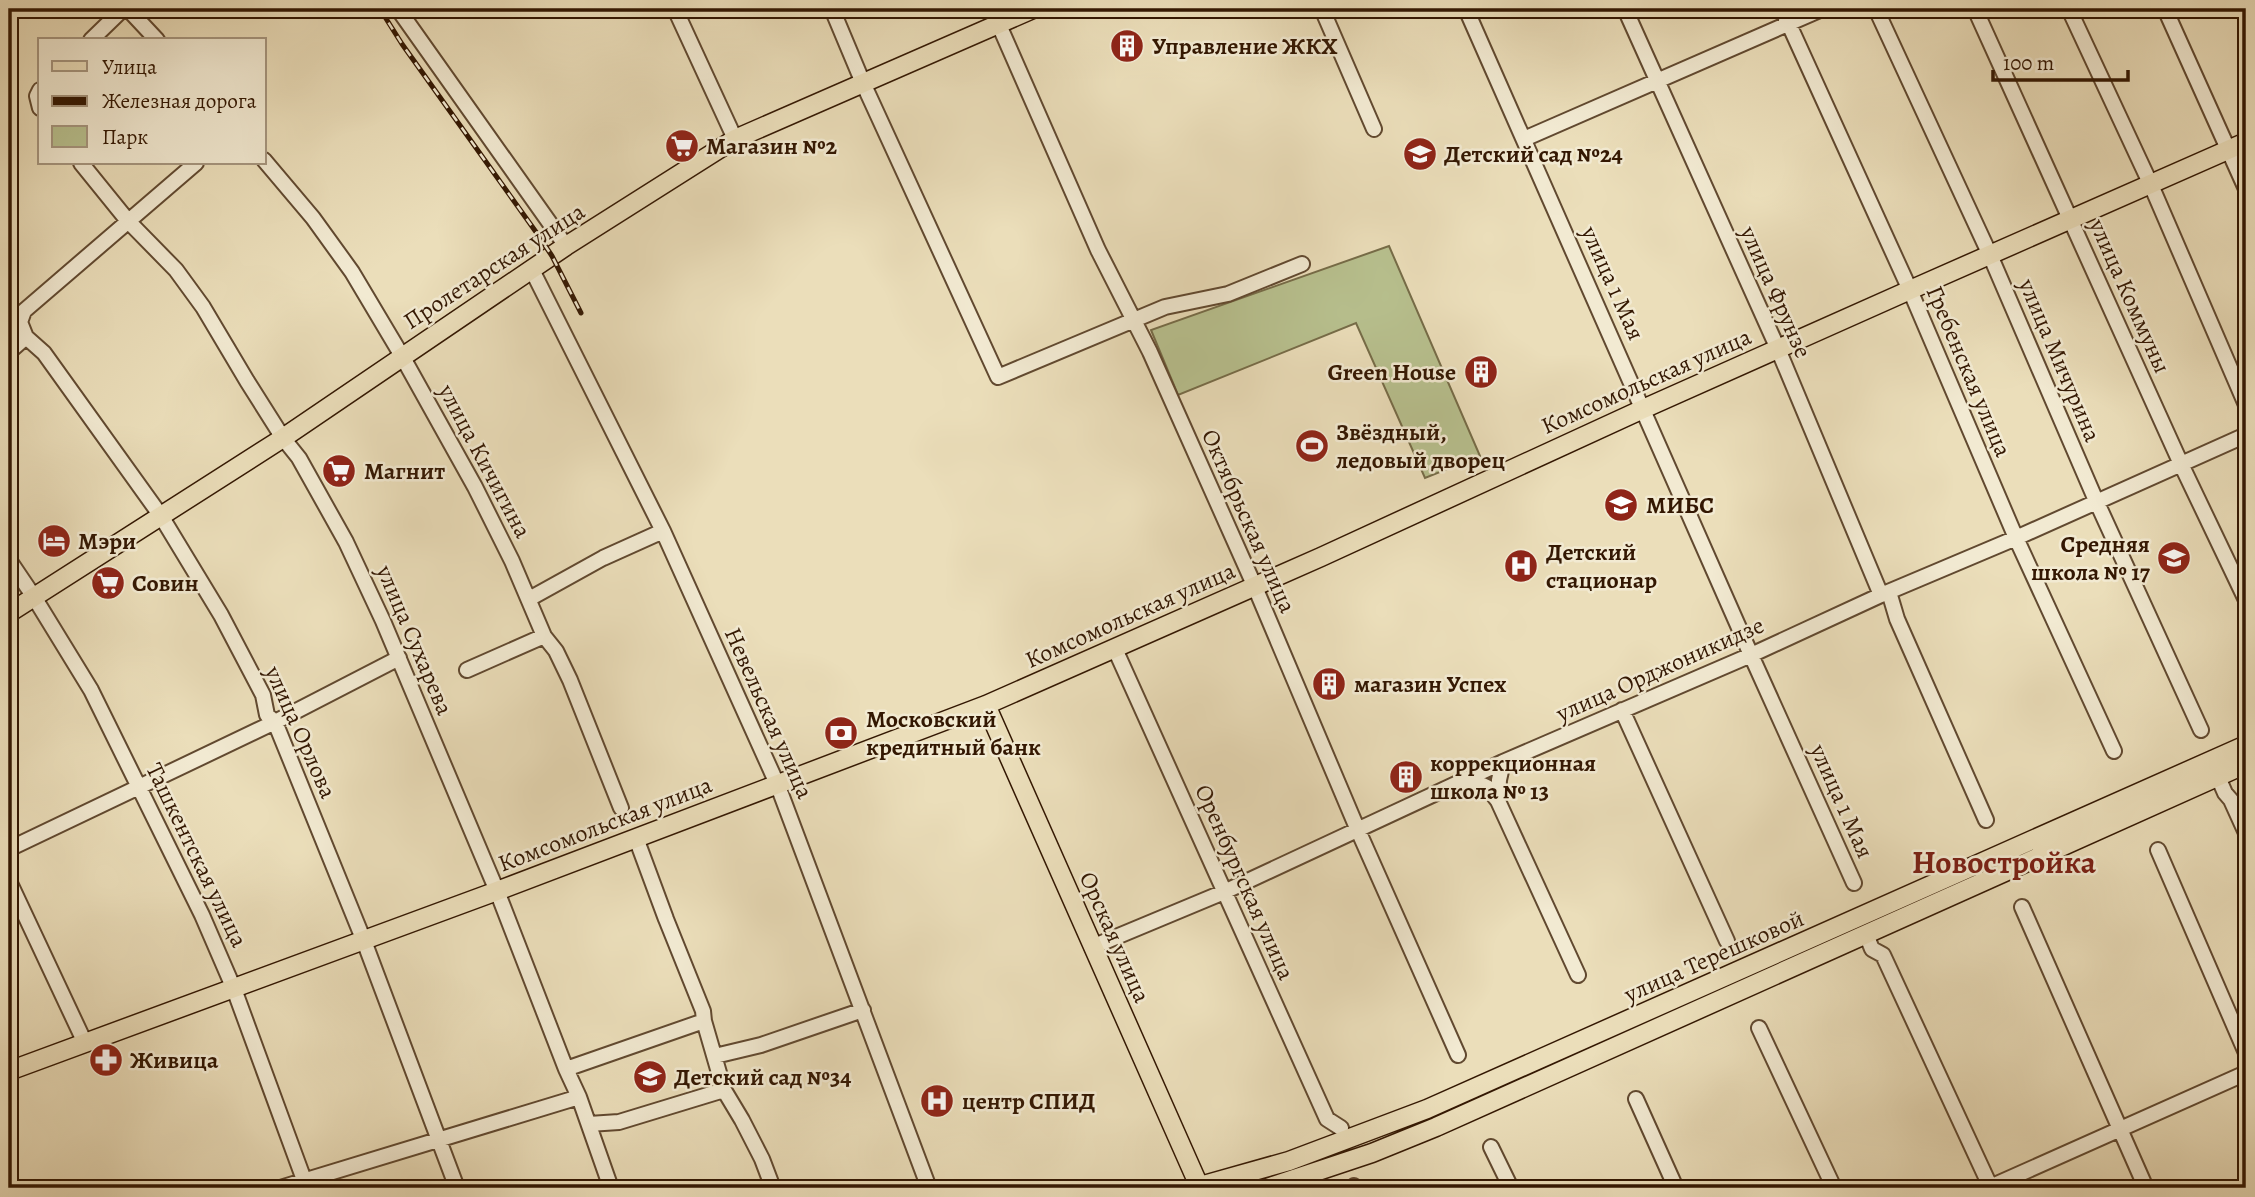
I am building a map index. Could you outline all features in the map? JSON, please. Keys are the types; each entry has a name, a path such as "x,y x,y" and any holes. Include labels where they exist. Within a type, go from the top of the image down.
{"main road":[{"name":"Пролетарская улица","path":"9,613 284,438 566,246 735,139 863,83 995,16 1032,9"},
{"name":"Комсомольская улица","path":"9,1072 778,786 986,705 1255,587 1643,409 2246,142"},
{"name":"Орская улица","path":"986,705 1197,1188"},
{"name":"улица Терешковой","path":"1197,1188 1289,1161 1427,1109 2246,745"},
{"name":"улица Терешковой","path":"1267,1188 1372,1153 1436,1126 2246,764"}],"street":[{"path":"92,38 126,9 155,38"},
{"path":"398,9 566,246"},
{"path":"675,9 735,139"},
{"path":"832,9 863,83 998,377 1165,307 1228,294 1302,264"},
{"path":"1322,9 1374,129"},
{"name":"улица 1 Мая","path":"1466,9 1854,883"},
{"name":"улица Фрунзе","path":"1625,9 1986,820"},
{"name":"Гребенская улица","path":"1782,9 1910,290 2016,538 2114,751"},
{"path":"1524,139 1822,9"},
{"name":"улица Мичурина","path":"1877,9 1990,255 2096,502 2201,730"},
{"name":"улица Коммуны","path":"1976,9 2246,600"},
{"path":"2069,9 2151,185 2246,405"},
{"path":"2165,9 2246,188"},
{"name":"Октябрьская улица","path":"995,16 1098,250 1150,352 1255,587 1357,828 1458,1055"},
{"name":"улица Кичигина","path":"266,162 335,248 402,356 480,497 544,636 556,651 570,680 621,808"},
{"name":"улица Сухарева","path":"82,164 128,221 176,270 204,307 247,382 299,458 346,542 399,658 497,891 579,1097 611,1188"},
{"path":"9,352 26,337 20,322 24,311 195,164"},
{"name":"Невельская улица","path":"532,270 663,531 778,786 929,1188"},
{"name":"улица Орлова","path":"26,337 44,352 161,516 221,615 262,695 267,715 275,722 364,941 457,1188"},
{"name":"улица Орджоникидзе","path":"1093,947 1224,892 1503,762 2246,435"},
{"path":"529,599 603,558 663,531"},
{"name":"Ташкентская улица","path":"9,560 91,690 202,915 234,989 306,1184"},
{"path":"467,670 544,636"},
{"name":"Оренбургская улица","path":"1115,649 1327,1119 1341,1128"},
{"path":"9,849 275,722 399,658"},
{"path":"1622,710 1727,941"},
{"path":"1498,801 1503,762"},
{"path":"2217,777 2246,833"},
{"path":"1468,778 1487,787 1498,801 1578,975"},
{"path":"636,838 699,1000 724,1090 742,1119 773,1188"},
{"path":"2158,850 2246,1053"},
{"path":"9,881 85,1043"},
{"path":"2022,907 2146,1188"},
{"path":"1866,934 1872,948 1884,955 1990,1188 2246,1073"},
{"path":"715,1056 761,1045 863,1010"},
{"path":"566,1069 704,1021"},
{"path":"1759,1028 1834,1188"},
{"path":"589,1124 618,1122 724,1090"},
{"path":"280,1188 306,1184 579,1097"},
{"path":"1636,1099 1676,1188"},
{"path":"1491,1147 1511,1188"}],"green space":[{"path":"1389,246 1480,456 1425,478 1356,323 1178,395 1151,330"}],"railway":[{"path":"380,9 552,256 581,313"}],"place":[{"name":"Управление ЖКХ","path":"1127,46"},
{"name":"Магазин №2","path":"682,146"},
{"name":"Детский сад №24","path":"1420,154"},
{"name":"Green House","path":"1481,372"},
{"name":"Звёздный, ледовый дворец","path":"1312,446"},
{"name":"Магнит","path":"339,471"},
{"name":"МИБС","path":"1621,505"},
{"name":"Мэри","path":"54,541"},
{"name":"Средняя школа № 17","path":"2174,558"},
{"name":"Детский стационар","path":"1521,566"},
{"name":"Совин","path":"108,583"},
{"name":"магазин Успех","path":"1329,684"},
{"name":"Московский кредитный банк","path":"841,733"},
{"name":"коррекционная школа № 13","path":"1406,777"},
{"name":"Живица","path":"106,1060"},
{"name":"Детский сад №34","path":"650,1077"},
{"name":"центр СПИД","path":"937,1101"}],"district":[{"name":"Новостройка","path":"2004,862"}]}
